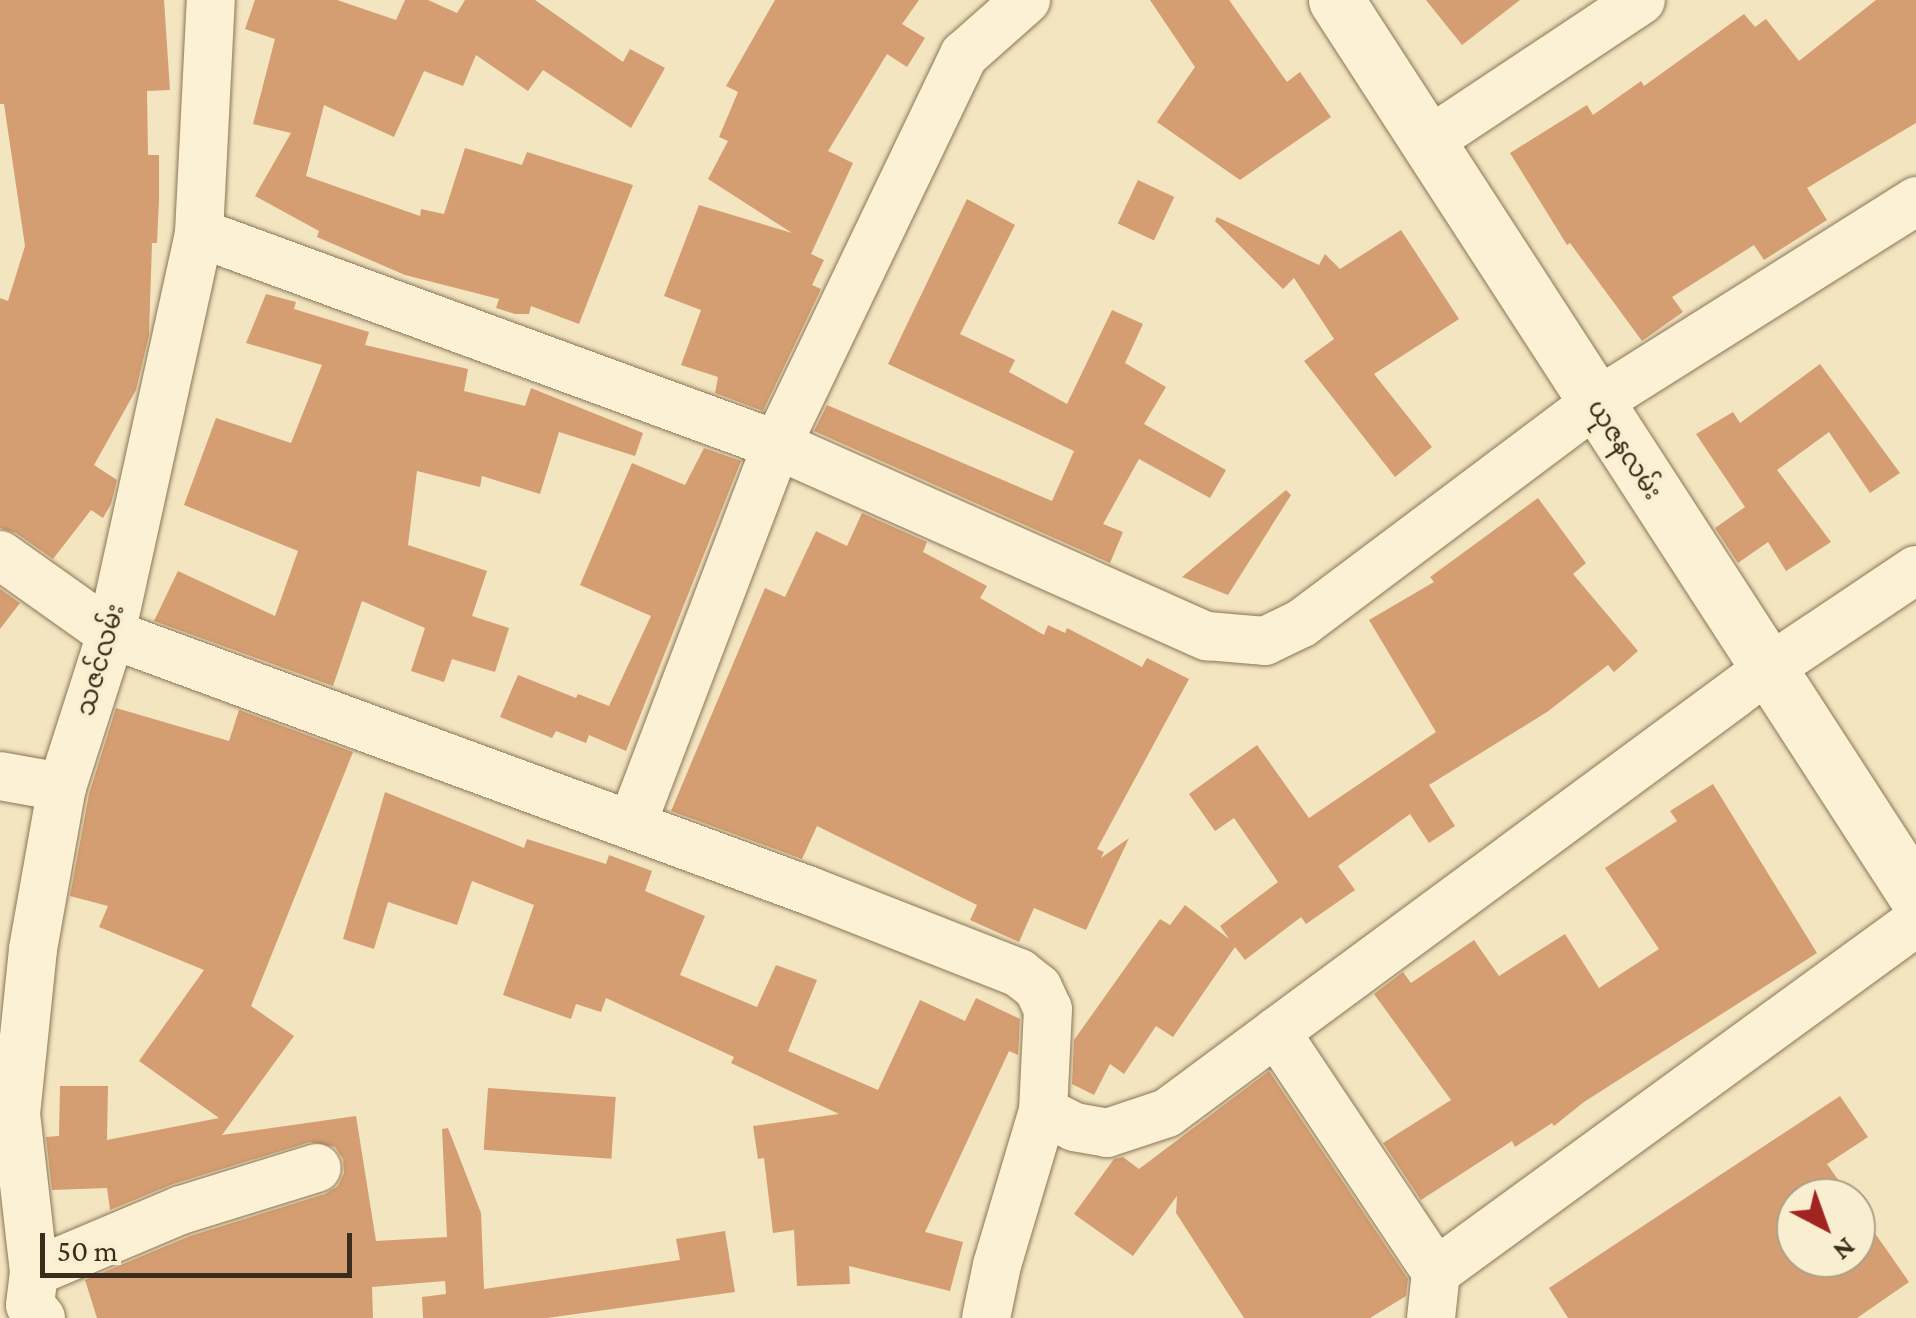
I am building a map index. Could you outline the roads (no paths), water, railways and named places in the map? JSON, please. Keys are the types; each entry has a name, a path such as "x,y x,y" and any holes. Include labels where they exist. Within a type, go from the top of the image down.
{"street":[{"name":"သဇင်လမ်း","path":"30,1303 16,1114 33,949 62,787 111,634 199,233 211,0"},
{"path":"632,824 778,445 964,56 1026,0"},
{"name":"ယုဇနလမ်း","path":"1336,0 1916,896"},
{"path":"1426,143 1641,0"},
{"path":"199,233 778,445 1207,636 1265,641 1302,622 1594,404 1916,200"},
{"path":"0,555 111,634 242,685 632,824 1018,973 1038,988 1048,1009 1043,1111 980,1317"},
{"path":"1043,1111 1074,1127 1107,1133 1167,1112 1768,669 1916,570"},
{"path":"0,776 62,787"},
{"path":"1436,1272 1916,922"},
{"path":"1276,1032 1436,1272 1430,1318"},
{"path":"30,1303 180,1210 317,1168"}]}
